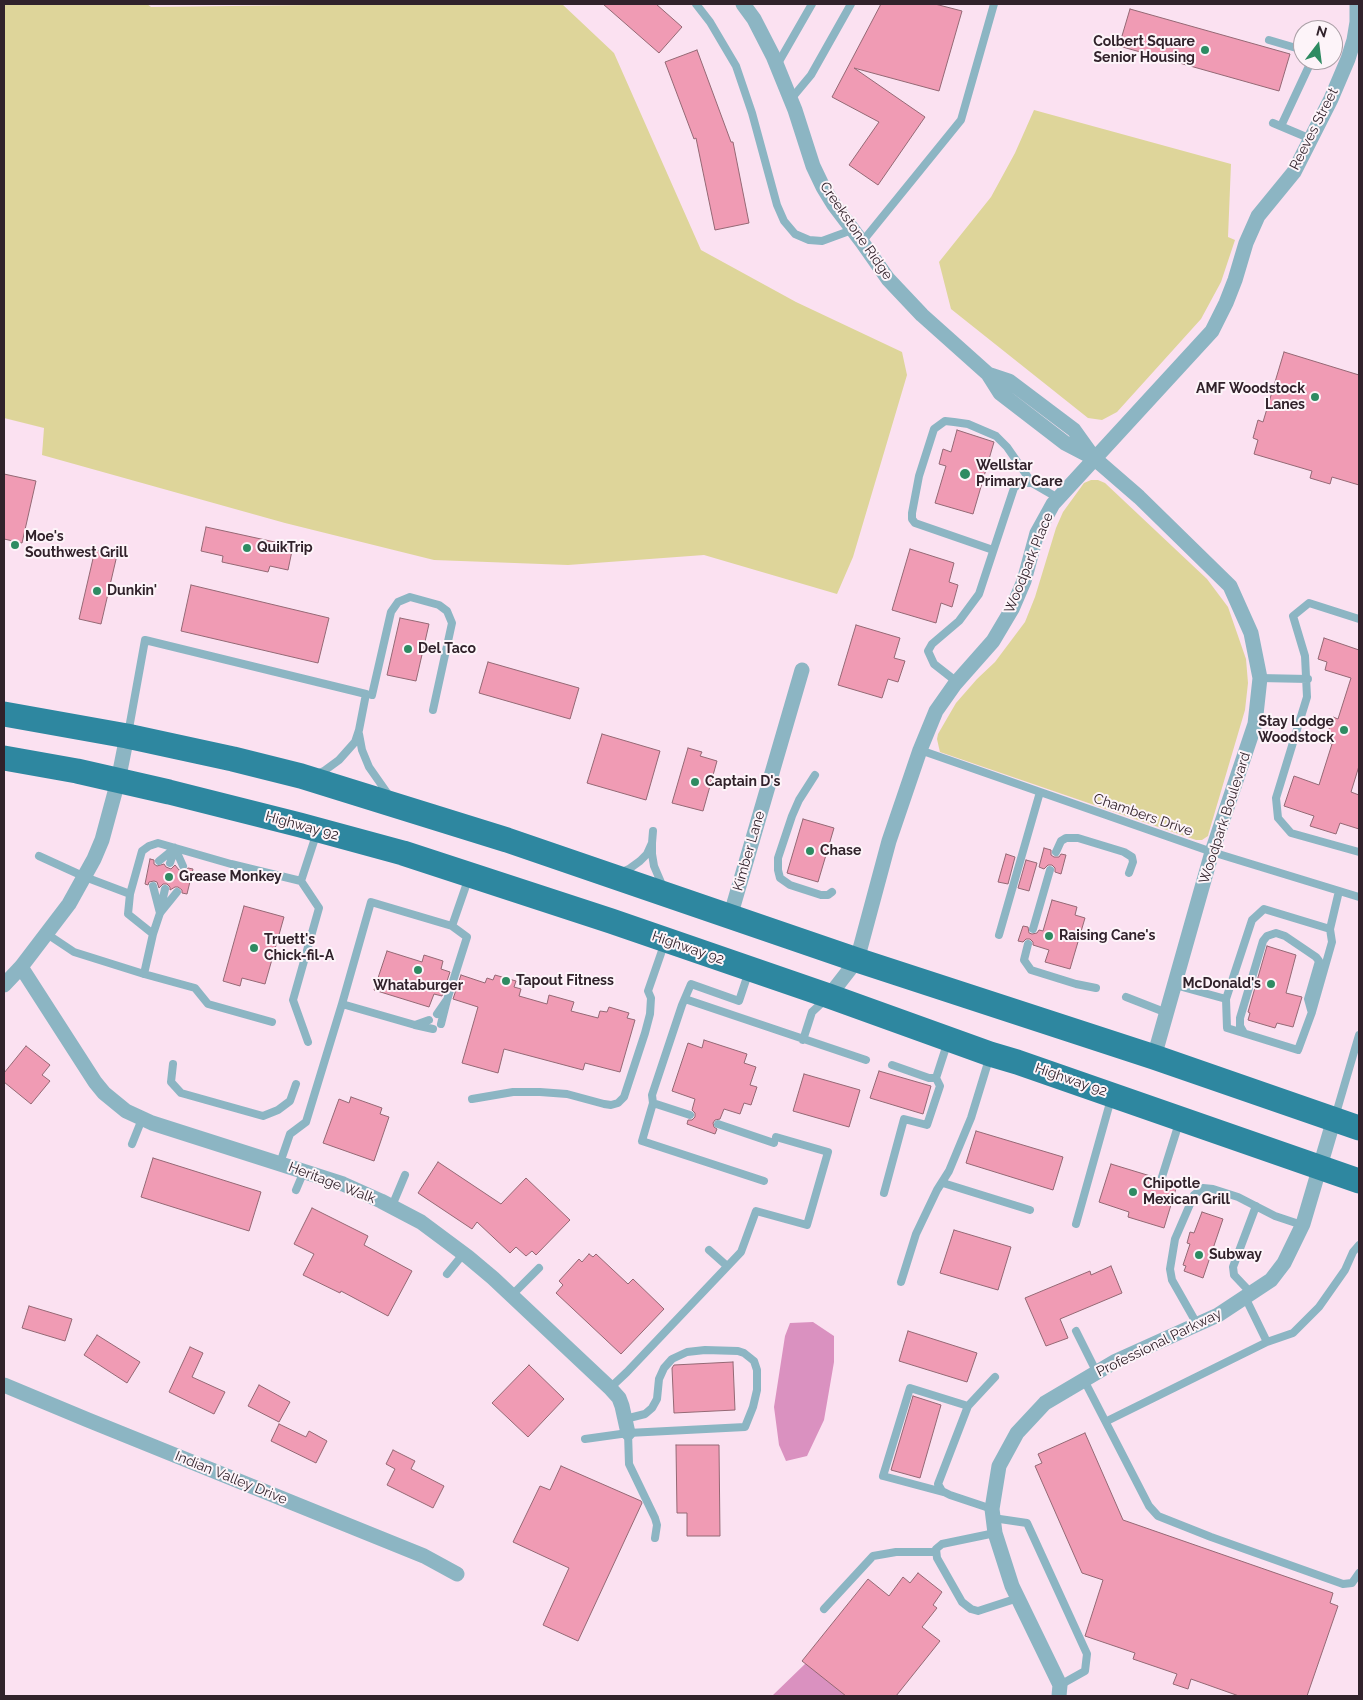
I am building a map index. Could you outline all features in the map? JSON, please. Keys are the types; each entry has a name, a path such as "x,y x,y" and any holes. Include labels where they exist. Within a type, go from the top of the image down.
{"main road":[{"path":"4,714 128,736 233,759 301,776 396,805 857,960 1154,1057 1359,1128"},
{"name":"Highway 92","path":"4,758 77,771 169,792 402,853 666,940 1359,1181"}],"street":[{"name":"Creekstone Ridge","path":"743,4 754,19 777,65 791,99 813,166 834,205 888,279 922,315 988,374 1009,381 1074,430 1094,458"},
{"name":"Reeves Street","path":"1246,243 1258,216 1294,172 1331,100 1348,59 1357,22 1357,4"},
{"name":"Woodpark Place","path":"829,996 857,960 889,841 920,750 936,711 957,682 993,641 1012,609 1024,581 1037,533 1053,504 1212,330 1235,280 1246,243"},
{"name":"Woodpark Boulevard","path":"1094,458 1139,497 1230,586 1251,633 1260,678 1255,724 1212,852 1154,1057"},
{"name":"Kimber Lane","path":"730,917 802,670"},
{"path":"4,985 47,934 69,904 85,877 102,840 128,736"},
{"name":"Heritage Walk","path":"21,967 95,1082 104,1093 126,1111 142,1119 361,1191 421,1222 464,1254 512,1295 610,1388 618,1398 626,1426"},
{"name":"Professional Parkway","path":"1060,1691 1012,1586 993,1520 999,1466 1017,1433 1046,1404 1116,1361 1218,1315 1271,1280 1284,1264 1302,1225 1334,1120"},
{"name":"Indian Valley Drive","path":"4,1385 424,1556 457,1574"}],"lane":[{"path":"696,4 710,22 736,66 752,113 777,205 784,220 795,234 809,240 822,241 852,230"},
{"path":"777,65 812,4"},
{"path":"791,99 810,75 851,4"},
{"path":"862,242 961,120 994,4"},
{"path":"1268,40 1293,47"},
{"path":"1307,70 1277,124 1311,139"},
{"path":"993,550 916,523 912,519 919,476 934,429 945,421 954,422 976,426 996,436 1007,447 1032,483 1058,498"},
{"path":"957,682 934,664 928,651 932,644 959,621 979,594 1014,488 1020,483 1032,483"},
{"path":"372,695 391,612 398,602 410,597 439,605 447,611 452,623 433,710"},
{"path":"1359,619 1308,603 1293,616 1306,656 1308,696 1276,798 1278,818 1291,833 1359,852"},
{"path":"128,736 145,640 366,694 359,730 351,747 331,767 315,774 301,776"},
{"path":"1260,678 1308,679"},
{"path":"359,730 362,750 369,768 396,805"},
{"name":"Chambers Drive","path":"920,750 1212,852 1359,897"},
{"path":"815,775 799,800 792,816 778,858 778,870 780,878 790,885 821,895 828,895 832,892"},
{"path":"999,935 1040,792"},
{"path":"301,881 318,830"},
{"path":"653,831 652,854 657,873 664,890 671,896"},
{"path":"1056,852 1061,842 1066,838 1078,838 1124,852 1132,857 1133,862 1129,873"},
{"path":"153,934 128,914 130,894 142,851 149,846 158,843 231,864 301,881 319,908 293,1000 308,1042"},
{"path":"611,876 630,869 640,861 647,854 652,843"},
{"path":"159,861 175,848"},
{"path":"170,864 175,848"},
{"path":"175,848 183,866"},
{"path":"39,856 85,877 130,894"},
{"path":"1033,929 1050,870"},
{"path":"452,926 470,875"},
{"path":"153,886 160,913"},
{"path":"144,974 165,889"},
{"path":"1330,930 1264,909 1252,920 1226,999 1227,1028 1298,1050 1312,1012 1332,942 1330,930 1340,891"},
{"path":"160,913 176,892"},
{"path":"280,1163 290,1134 306,1122 371,902 452,926 466,937 447,1000 442,1024"},
{"path":"1244,1033 1240,1026 1240,1018 1263,941 1267,936 1276,933 1285,936 1316,957 1318,962 1308,999 1312,1012"},
{"path":"47,934 74,952 195,988 208,1004 272,1022"},
{"path":"472,1099 513,1092 540,1092 567,1094 604,1104 618,1103 624,1098 645,1033 652,998 648,991 666,940"},
{"path":"1028,944 1024,960 1031,970 1096,988"},
{"path":"749,969 739,1001 690,984 652,1096 653,1103 642,1141 764,1181"},
{"path":"1175,985 1226,999"},
{"path":"803,1040 812,1012 829,996"},
{"path":"1126,997 1166,1013"},
{"path":"684,999 866,1060"},
{"path":"437,1014 447,1000"},
{"path":"342,1004 433,1029"},
{"path":"415,1025 429,1020"},
{"path":"1334,1120 1359,1035"},
{"path":"884,1193 904,1118 927,1125 940,1086 936,1078 948,1039"},
{"path":"901,1282 916,1234 937,1190 943,1183 971,1118 990,1054"},
{"path":"173,1064 170,1082 181,1093 263,1116 278,1110 290,1101 296,1084"},
{"path":"892,1065 929,1078 936,1078"},
{"path":"1076,1224 1112,1095"},
{"path":"653,1103 690,1115"},
{"path":"1162,1177 1180,1118"},
{"path":"132,1144 142,1119"},
{"path":"610,1388 628,1372 728,1266 744,1246 756,1211 807,1225 828,1152 718,1124"},
{"path":"296,1190 304,1171"},
{"path":"392,1206 405,1175"},
{"path":"943,1183 1030,1210"},
{"path":"1197,1324 1172,1280 1170,1269 1175,1239 1194,1195 1203,1188 1213,1189 1238,1198 1275,1216 1302,1225"},
{"path":"1256,1206 1233,1267 1234,1275 1248,1295 1267,1342"},
{"path":"1106,1422 1267,1342 1293,1333 1319,1307 1345,1270 1353,1252 1359,1246"},
{"path":"709,1250 728,1266"},
{"path":"447,1274 464,1254"},
{"path":"512,1295 539,1268"},
{"path":"1076,1331 1106,1422 1148,1506 1158,1516 1218,1540 1343,1584 1352,1583 1359,1573"},
{"path":"585,1438 626,1426 645,1414 652,1408 657,1398 664,1368 672,1359 687,1352 705,1350 742,1352 754,1361 757,1370 756,1399 746,1428 626,1426"},
{"path":"943,1492 938,1484 968,1406 995,1377"},
{"path":"968,1406 910,1388 883,1476 943,1492 993,1520 1027,1523 1087,1654 1085,1671 1060,1691"},
{"path":"626,1426 629,1464 655,1518 657,1525 655,1538"},
{"path":"993,1520 942,1544 936,1549 937,1558 962,1602 971,1609 978,1611 1018,1598"},
{"path":"824,1609 873,1556 896,1552 936,1552"}],"shaded area":[{"path":"4,4 147,4 151,7 562,4 614,53 701,250 796,302 902,352 907,375 853,557 837,594 704,555 568,565 434,560 285,523 42,455 44,428 4,418"},
{"path":"1034,110 1231,164 1228,237 1235,240 1221,282 1201,319 1117,412 1102,420 1088,418 951,309 939,262 991,197 1015,153"},
{"path":"1091,480 1105,483 1207,579 1228,607 1246,659 1248,683 1245,710 1208,836 1202,840 1196,840 940,752 937,739 938,734 956,703 995,662 1025,622 1063,512 1084,483"},
{"path":"813,1322 834,1336 834,1362 824,1420 807,1456 786,1461 779,1445 774,1407 785,1336 790,1323"},
{"path":"855,1654 893,1696 772,1696 806,1663"}],"building":[{"path":"603,4 656,4 682,27 659,53"},
{"path":"881,4 935,4 962,11 939,91 854,68 925,117 878,185 849,165 879,122 832,97"},
{"name":"Colbert Square Senior Housing","path":"1130,9 1290,54 1279,91 1119,46"},
{"path":"697,50 731,142 733,142 749,223 715,230 696,138 694,139 665,62"},
{"name":"AMF Woodstock Lanes","path":"1284,352 1359,375 1359,485 1332,477 1330,484 1310,478 1312,471 1254,454 1258,440 1253,438 1258,420 1263,422"},
{"path":"957,430 994,442 973,514 935,503 946,466 939,464 943,449 951,452"},
{"path":"4,474 36,481 22,543 4,539"},
{"name":"QuikTrip","path":"206,527 293,546 288,570 270,566 268,572 222,562 223,556 201,551"},
{"path":"910,549 954,563 949,582 958,585 952,607 941,603 936,623 892,610"},
{"name":"Dunkin'","path":"95,550 117,555 101,624 79,619"},
{"path":"191,585 329,618 318,663 181,631"},
{"name":"Del Taco","path":"400,618 429,624 416,681 387,675"},
{"path":"856,625 900,638 894,658 905,661 898,682 888,679 882,698 838,685"},
{"name":"Stay Lodge Woodstock","path":"1324,638 1359,650 1359,766 1351,792 1359,795 1359,829 1340,823 1336,834 1310,826 1314,816 1284,806 1294,776 1319,785 1332,744 1325,741 1333,717 1338,719 1351,678 1325,670 1327,662 1318,659"},
{"path":"488,662 579,688 570,719 479,693"},
{"path":"602,734 660,751 646,800 587,783"},
{"name":"Captain D's","path":"688,748 702,752 700,756 717,761 703,811 672,803"},
{"name":"Chase","path":"803,819 834,828 818,882 787,873"},
{"path":"1044,848 1051,850 1051,855 1054,857 1059,857 1061,854 1066,855 1061,874 1055,872 1055,868 1052,865 1048,865 1044,869 1039,867"},
{"path":"1006,854 1015,857 1008,884 998,882"},
{"path":"150,859 154,860 154,864 157,866 164,864 171,869 175,865 183,872 188,868 193,869 187,894 182,893 182,890 178,887 170,890 167,884 163,884 159,888 157,882 154,881 149,882 148,885 145,884"},
{"path":"1026,860 1037,863 1029,891 1018,888"},
{"name":"Raising Cane's","path":"1052,900 1077,907 1075,915 1085,918 1070,969 1045,962 1049,950 1033,945 1030,939 1026,939 1023,942 1018,941 1023,926 1028,927 1029,933 1032,934 1037,933 1039,930 1043,931"},
{"name":"Truett's Chick-fil-A","path":"244,906 284,917 265,984 242,978 240,986 223,981"},
{"name":"McDonald's","path":"1267,946 1296,955 1286,993 1302,997 1293,1027 1277,1023 1275,1028 1248,1020 1250,1013 1248,1012"},
{"path":"387,951 422,962 424,955 443,961 441,969 450,972 442,996 434,994 429,1007 374,990"},
{"path":"461,975 485,983 487,978 493,980 495,975 516,981 514,987 521,989 519,996 547,1004 549,995 574,1002 571,1011 598,1018 600,1011 607,1012 609,1007 629,1013 627,1018 635,1020 620,1072 585,1063 583,1070 504,1049 498,1073 462,1063 478,1007 453,999"},
{"path":"704,1040 747,1054 744,1063 756,1067 750,1085 757,1087 751,1105 744,1103 740,1114 724,1109 720,1119 715,1120 713,1123 717,1129 715,1134 687,1124 688,1120 692,1120 695,1117 695,1113 692,1110 695,1099 672,1091 688,1043 702,1048"},
{"path":"26,1046 50,1065 42,1075 50,1081 31,1104 4,1082 4,1073"},
{"path":"879,1071 931,1086 923,1114 870,1098"},
{"path":"804,1074 860,1090 849,1127 793,1111"},
{"path":"351,1097 382,1108 380,1114 389,1117 374,1161 323,1143 339,1099 349,1103"},
{"path":"976,1131 1063,1157 1053,1190 966,1163"},
{"path":"153,1158 261,1192 249,1231 141,1197"},
{"path":"438,1162 501,1204 526,1178 570,1220 536,1255 532,1251 526,1256 516,1247 510,1253 477,1222 472,1229 418,1193"},
{"path":"1111,1164 1157,1178 1160,1182 1166,1181 1177,1185 1164,1228 1128,1217 1129,1212 1099,1202"},
{"path":"312,1208 368,1236 364,1245 412,1271 388,1316 341,1291 340,1293 303,1275 314,1254 294,1244"},
{"name":"Subway","path":"1202,1212 1223,1219 1203,1278 1184,1271 1186,1266 1183,1265 1190,1244 1187,1243 1190,1232 1194,1233"},
{"path":"954,1230 1011,1247 998,1290 940,1273"},
{"path":"589,1254 593,1257 596,1254 628,1284 633,1279 664,1309 621,1354 556,1293 563,1285 559,1281 579,1259 582,1262"},
{"path":"1111,1266 1122,1293 1060,1319 1068,1338 1046,1346 1025,1298 1090,1271 1091,1275"},
{"path":"29,1306 72,1319 65,1341 22,1328"},
{"path":"908,1331 977,1353 967,1382 899,1361"},
{"path":"97,1335 140,1362 127,1383 84,1355"},
{"path":"190,1347 203,1353 192,1377 225,1392 214,1414 169,1392"},
{"path":"733,1362 735,1410 674,1413 672,1368 674,1365"},
{"path":"529,1365 564,1399 528,1437 492,1403"},
{"path":"259,1385 290,1402 279,1422 248,1406"},
{"path":"913,1396 941,1405 920,1478 891,1470"},
{"path":"279,1424 306,1437 309,1431 327,1441 316,1463 271,1441"},
{"path":"1085,1433 1123,1520 1333,1593 1330,1603 1338,1606 1307,1696 1239,1696 1191,1679 1188,1689 1173,1684 1177,1674 1133,1659 1135,1653 1085,1636 1103,1580 1082,1573 1035,1466 1042,1463 1038,1454"},
{"path":"676,1445 719,1445 720,1536 687,1536 687,1513 677,1513"},
{"path":"393,1450 415,1461 411,1469 444,1486 433,1508 387,1485 395,1469 386,1464"},
{"path":"561,1466 642,1503 578,1641 543,1625 569,1568 513,1542 540,1486 550,1490"},
{"path":"918,1573 942,1592 933,1605 937,1608 922,1627 940,1641 896,1696 846,1696 802,1661 868,1579 889,1596 903,1577 910,1583"}],"place":[{"name":"Colbert Square Senior Housing","path":"1205,50"},
{"name":"AMF Woodstock Lanes","path":"1315,397"},
{"name":"Wellstar Primary Care","path":"965,474"},
{"name":"Moe's Southwest Grill","path":"15,545"},
{"name":"QuikTrip","path":"247,548"},
{"name":"Dunkin'","path":"97,591"},
{"name":"Del Taco","path":"408,649"},
{"name":"Stay Lodge Woodstock","path":"1344,730"},
{"name":"Captain D's","path":"695,782"},
{"name":"Chase","path":"810,851"},
{"name":"Grease Monkey","path":"169,877"},
{"name":"Raising Cane's","path":"1049,936"},
{"name":"Truett's Chick-fil-A","path":"254,948"},
{"name":"Whataburger","path":"418,970"},
{"name":"Tapout Fitness","path":"506,981"},
{"name":"McDonald's","path":"1271,984"},
{"name":"Chipotle Mexican Grill","path":"1133,1192"},
{"name":"Subway","path":"1199,1255"}]}
